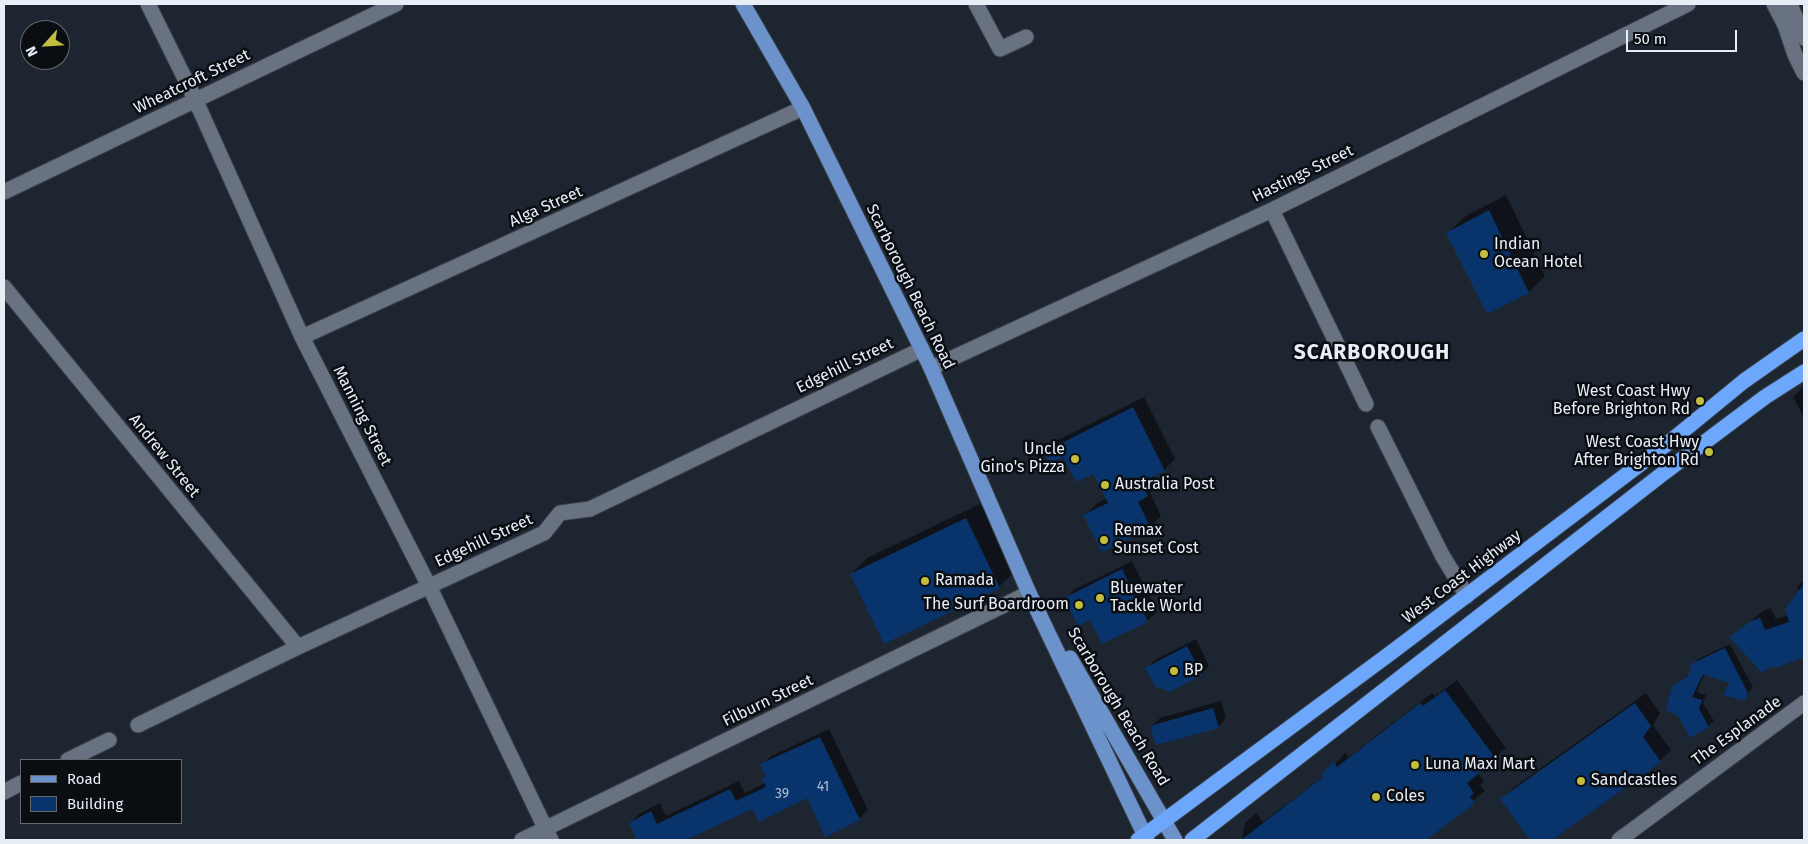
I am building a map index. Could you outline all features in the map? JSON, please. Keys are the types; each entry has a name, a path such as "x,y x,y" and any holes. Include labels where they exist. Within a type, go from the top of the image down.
{"highway":[{"name":"West Coast Highway","path":"1143,839 1672,440 1744,381 1804,339"},
{"path":"1192,840 1616,510 1765,397 1804,372"}],"main road":[{"name":"Scarborough Beach Road","path":"743,4 804,108 922,349 1029,593 1143,839"},
{"name":"Scarborough Beach Road","path":"1029,593 1082,678 1166,821 1175,840"}],"street":[{"name":"Manning Street","path":"148,4 195,99 302,337 429,586 548,835"},
{"name":"Wheatcroft Street","path":"4,192 396,4"},
{"path":"976,4 1000,49 1026,37"},
{"name":"Hastings Street","path":"931,368 1272,210 1688,4"},
{"path":"1774,4 1785,25 1795,55 1804,73"},
{"path":"1790,4 1804,38"},
{"name":"Alga Street","path":"302,337 804,108"},
{"path":"1272,210 1366,404"},
{"name":"Andrew Street","path":"4,287 298,647"},
{"name":"Edgehill Street","path":"138,725 298,647 544,533 560,513 590,509 922,349"},
{"path":"1378,428 1442,555 1467,596"},
{"name":"Filburn Street","path":"522,840 548,835 1029,593"},
{"name":"The Esplanade","path":"1619,840 1804,703"},
{"path":"70,759 109,740"},
{"path":"4,792 20,784"}],"building":[{"name":"Indian Ocean Hotel","path":"1489,210 1529,293 1487,314 1446,233"},
{"path":"1133,407 1165,471 1141,483 1148,496 1138,502 1151,528 1102,552 1083,515 1108,503 1093,474 1076,482 1063,457 1050,464 1044,452"},
{"name":"Ramada","path":"966,518 1000,588 884,644 850,574"},
{"path":"1122,569 1148,622 1102,644 1090,620 1078,626 1064,598"},
{"path":"1804,584 1804,657 1776,668 1770,667 1762,673 1729,637 1751,621 1760,618 1765,630 1789,622 1785,609"},
{"name":"BP","path":"1187,646 1202,675 1169,692 1155,686 1145,668"},
{"path":"1725,648 1748,693 1745,701 1723,695 1729,683 1703,674 1692,697 1702,700 1699,709 1709,727 1690,738 1678,716 1666,710 1672,686 1688,676 1691,664"},
{"name":"Luna Maxi Mart","path":"1445,690 1496,759 1467,783 1474,793 1470,797 1475,803 1426,840 1241,840 1323,777 1321,774 1334,762 1337,767 1420,703 1423,706"},
{"name":"Sandcastles","path":"1635,703 1651,726 1643,737 1661,762 1552,840 1530,840 1500,799"},
{"name":"BP","path":"1213,708 1219,728 1156,745 1150,726"},
{"path":"820,737 860,820 825,837 807,798 759,822 752,809 686,840 637,840 629,823 651,811 657,824 730,789 736,801 766,787 762,779 766,777 760,764"}],"place":[{"name":"Indian Ocean Hotel","path":"1484,254"},
{"name":"West Coast Hwy Before Brighton Rd","path":"1700,401"},
{"name":"West Coast Hwy After Brighton Rd","path":"1709,452"},
{"name":"Uncle Gino's Pizza","path":"1075,459"},
{"name":"Australia Post","path":"1105,485"},
{"name":"Remax Sunset Cost","path":"1104,540"},
{"name":"Ramada","path":"925,581"},
{"name":"Bluewater Tackle World","path":"1100,598"},
{"name":"The Surf Boardroom","path":"1079,605"},
{"name":"BP","path":"1174,671"},
{"name":"Luna Maxi Mart","path":"1415,765"},
{"name":"Sandcastles","path":"1581,781"},
{"name":"Coles","path":"1376,797"}],"district":[{"name":"SCARBOROUGH","path":"1372,353"}]}
